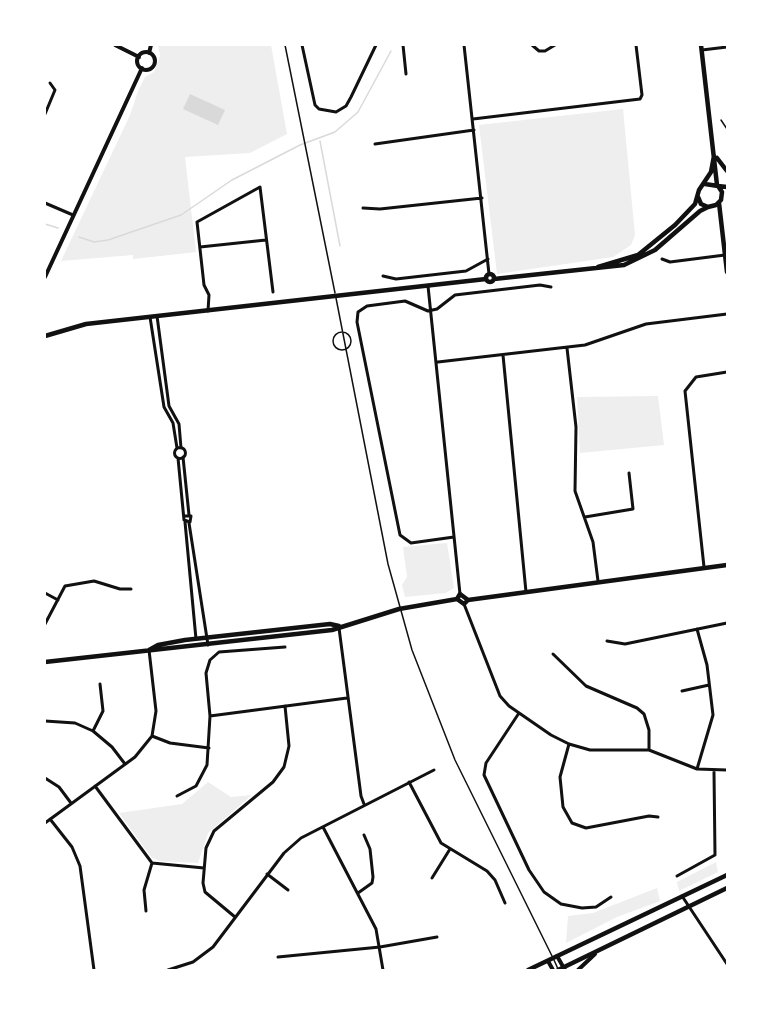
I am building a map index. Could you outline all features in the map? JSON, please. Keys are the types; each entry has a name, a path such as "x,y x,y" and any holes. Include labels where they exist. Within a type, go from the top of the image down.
{"main road":[{"path":"701,47 717,186 722,192 720,201 727,272"},
{"path":"713,147 717,159 727,171"},
{"path":"598,267 632,258 652,246 687,214 711,172 714,156"},
{"path":"704,184 727,187"},
{"path":"45,336 79,326 157,316 614,267 646,256 663,245 700,211 727,195"},
{"path":"698,197 701,204 710,207 722,225"},
{"path":"486,279 489,274 494,279"},
{"path":"45,662 149,650 160,651 332,630 399,609 459,597 466,602 598,581 727,565"},
{"path":"149,650 158,645 206,637 328,624 339,626"},
{"path":"528,970 727,875"},
{"path":"561,970 727,888"}],"street":[{"path":"115,45 139,57"},
{"path":"149,52 151,45"},
{"path":"302,45 315,105 320,109 336,112 346,106 376,45"},
{"path":"403,45 406,74"},
{"path":"464,45 489,274"},
{"path":"532,45 539,51 545,51 555,45"},
{"path":"473,119 640,99 636,45"},
{"path":"701,47 727,47"},
{"path":"149,52 155,58 154,65 147,69 142,68 138,64 139,57 142,53 149,52"},
{"path":"45,277 142,68"},
{"path":"45,114 55,90 50,83"},
{"path":"375,144 383,141 474,130"},
{"path":"208,311 208,295 204,285 197,222 260,187 273,292"},
{"path":"363,208 380,209 482,198"},
{"path":"45,202 73,215"},
{"path":"200,247 266,240"},
{"path":"662,259 670,262 725,255"},
{"path":"383,276 396,279 466,271 488,259"},
{"path":"431,311 455,295 540,285 551,287"},
{"path":"428,286 438,362 459,597"},
{"path":"431,311 405,302 368,306 358,312 357,322 400,535 411,543 454,537"},
{"path":"438,362 567,348 594,342 646,324 727,314"},
{"path":"157,316 169,406 179,424 179,448 174,453 180,458 187,515 189,578 197,646"},
{"path":"150,317 164,408 173,423 179,448 185,453 180,458"},
{"path":"567,348 576,427 575,491 593,542 598,581"},
{"path":"502,354 526,592"},
{"path":"704,567 685,391 696,377 727,372"},
{"path":"585,517 633,509 629,473"},
{"path":"187,515 192,519 187,523"},
{"path":"187,523 208,645"},
{"path":"189,578 196,577"},
{"path":"45,624 62,590 72,584 102,582 120,589 130,589"},
{"path":"45,593 58,600"},
{"path":"466,602 500,696 519,713 569,744 598,750 649,750 697,769 727,770"},
{"path":"607,641 625,644 727,623"},
{"path":"339,626 364,804"},
{"path":"697,629 710,685 712,727 697,769"},
{"path":"177,796 196,786 203,777 209,748 210,716 206,673 214,655 269,646 285,647"},
{"path":"45,823 126,764 144,748 152,736 156,711 149,650"},
{"path":"553,654 586,686 637,708 644,714 649,730 649,750"},
{"path":"93,731 103,711 100,684"},
{"path":"682,691 710,685"},
{"path":"210,716 348,698"},
{"path":"236,917 205,892 206,848 214,831 273,782 284,767 289,746 285,706"},
{"path":"519,713 486,763 484,775 529,870 544,892 561,904 582,908 596,907 611,897"},
{"path":"45,721 75,723 93,731 126,764"},
{"path":"152,736 170,743 209,748"},
{"path":"569,744 560,777 563,807 572,823 586,828 649,816 658,817"},
{"path":"168,970 186,965 204,954 291,846 364,804 434,770"},
{"path":"677,876 715,855 714,771"},
{"path":"45,778 59,787 71,803"},
{"path":"409,782 435,835 450,849 487,871 495,880 505,903"},
{"path":"95,785 152,863 204,868"},
{"path":"50,819 72,847 80,866 94,970"},
{"path":"323,827 376,929 383,970"},
{"path":"358,893 372,883 373,877 370,849 364,835"},
{"path":"432,878 450,849"},
{"path":"146,911 144,890 152,863"},
{"path":"267,874 288,890"},
{"path":"682,897 727,964"},
{"path":"278,957 380,947 437,937"},
{"path":"578,970 595,954"},
{"path":"553,959 561,970"},
{"path":"553,959 553,970"}],"lane":[{"path":"285,45 399,609 437,720 553,959"},
{"path":"722,120 727,129"},
{"path":"343,331 350,335 351,340 346,349 338,349 333,341 337,333 343,331"}],"shaded area":[{"path":"158,45 271,45 287,134 250,153 185,157 196,252 133,259 133,255 61,261 130,115 138,91 145,77 154,72 160,56"},
{"path":"190,94 225,110 218,125 183,109"},
{"path":"623,109 635,235 631,245 613,257 497,274 479,125"},
{"path":"658,396 664,445 580,453 577,397"},
{"path":"447,543 454,588 446,593 405,597 402,585 407,577 403,547"},
{"path":"208,782 231,797 252,795 208,833 198,863 159,861 151,857 119,813 182,804"},
{"path":"716,862 718,872 679,891 677,882"},
{"path":"657,888 660,901 617,917 566,943 568,916 593,913"}],"waterway":[{"path":"79,237 94,242 108,240 181,215 232,180 300,145 335,132 358,112 391,51"},
{"path":"320,141 340,246"},
{"path":"45,224 58,228"}]}
